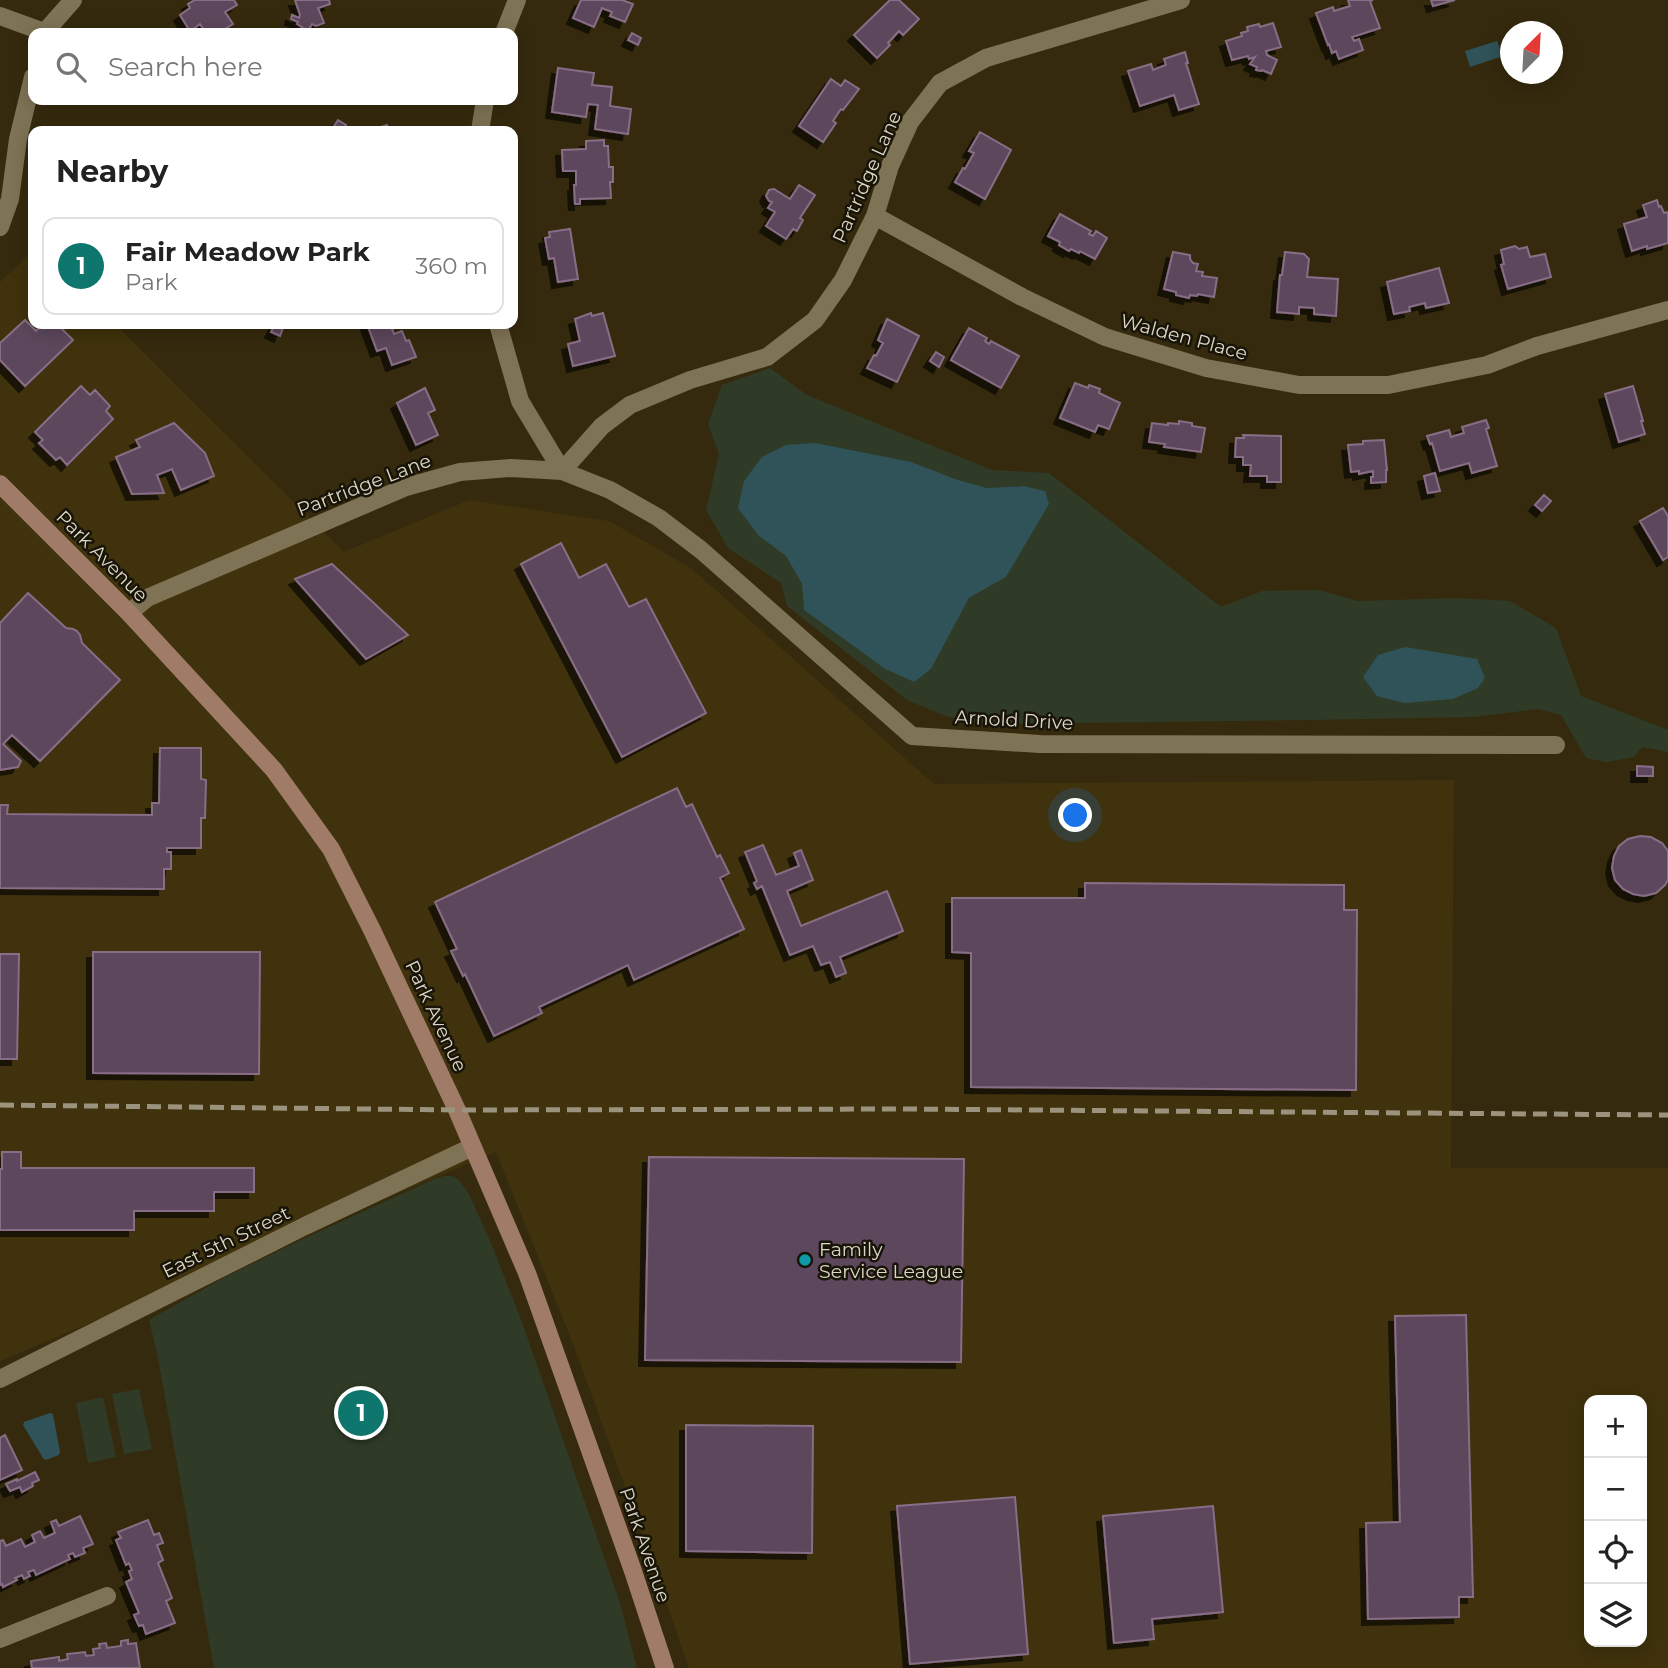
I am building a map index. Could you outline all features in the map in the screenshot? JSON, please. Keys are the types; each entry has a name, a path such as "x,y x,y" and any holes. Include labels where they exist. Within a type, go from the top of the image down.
{"main road":[{"name":"Park Avenue","path":"0,484 129,613 274,770 331,849 368,920 457,1110 527,1273 665,1668"}],"street":[{"path":"48,28 73,0"},
{"path":"506,28 517,0"},
{"name":"Partridge Lane","path":"129,613 147,598 406,487 460,472 510,468 562,471 603,426 630,405 690,380 767,357 815,320 844,280 876,216 890,166 911,122 940,83 986,58 1181,0"},
{"path":"0,16 31,28"},
{"path":"0,227 10,199 18,139 28,98"},
{"path":"481,126 484,105"},
{"name":"Walden Place","path":"876,216 1022,297 1105,337 1206,368 1299,386 1388,386 1487,365 1537,346 1668,310"},
{"path":"499,329 520,401 562,471"},
{"name":"Arnold Drive","path":"562,471 610,490 659,518 701,550 912,736 1041,744 1556,745"},
{"name":"East 5th Street","path":"0,1379 293,1232 472,1147"},
{"path":"0,1639 107,1595"}],"shaded area":[{"path":"28,256 28,329 120,329 344,552 469,500 609,521 691,568 934,784 1454,780 1451,1168 1668,1168 1668,1668 689,1668 573,1344 496,1152 0,1361 0,282"}],"green space":[{"path":"770,368 807,395 992,470 1049,473 1221,607 1262,591 1319,590 1357,601 1457,598 1510,601 1556,628 1581,696 1668,730 1668,752 1642,747 1634,757 1606,762 1586,758 1561,715 1538,709 1473,717 1313,720 989,724 948,717 907,700 787,606 781,583 728,548 706,510 719,454 708,424 722,385","holes":["955,479 987,488 1024,486 1045,491 1021,551 1006,577 969,598 931,669 914,682 885,669 804,610 802,584 786,556"]},
{"path":"444,1176 458,1179 469,1194 522,1322 620,1603 637,1668 214,1668 149,1320 223,1278"},
{"path":"139,1389 152,1449 124,1454 112,1394"},
{"path":"103,1397 116,1457 88,1463 76,1403"}],"water":[{"path":"1497,41 1500,57 1470,67 1465,51"},
{"path":"815,443 911,462 987,488 1024,486 1045,491 1049,504 1006,577 969,598 931,669 914,682 885,669 804,610 802,584 786,556 758,535 738,508 744,481 762,457 786,445"},
{"path":"1405,647 1477,659 1485,678 1478,688 1453,699 1404,703 1377,696 1363,677 1378,655"},
{"path":"53,1414 60,1452 59,1455 46,1460 23,1425 24,1422"}],"building":[{"path":"195,0 234,0 237,5 225,12 233,24 226,28 203,28 200,24 188,28 180,15 190,8 188,4"},
{"path":"295,0 329,0 330,4 318,8 324,23 303,28 291,19 292,15 299,18"},
{"path":"581,0 622,0 633,4 625,22 610,16 612,12 602,8 594,27 573,18"},
{"path":"890,0 899,0 919,19 903,35 899,31 877,58 854,35"},
{"path":"1348,0 1373,0 1370,1 1380,28 1352,37 1354,41 1359,39 1363,50 1339,59 1336,51 1332,53 1328,45 1316,13 1333,7 1334,11 1350,6"},
{"path":"1431,0 1455,0 1433,6"},
{"path":"1273,23 1281,47 1266,51 1267,55 1277,60 1271,74 1256,70 1257,67 1250,64 1255,57 1232,60 1226,41 1242,36 1241,33 1248,31 1247,27"},
{"path":"632,33 641,38 638,45 628,40"},
{"path":"1185,52 1199,104 1179,110 1174,95 1140,106 1128,71 1151,64 1153,70 1166,65 1164,59"},
{"path":"558,68 594,73 592,85 612,87 610,106 631,109 628,134 595,129 598,105 588,104 586,117 552,112"},
{"path":"831,79 841,86 845,80 859,89 843,110 841,109 833,121 836,123 823,142 799,126"},
{"path":"338,120 346,125 345,126 334,126"},
{"path":"980,132 1011,150 985,199 955,182 974,153 969,151"},
{"path":"604,140 604,146 608,146 609,167 613,167 611,198 580,199 580,204 575,204 576,171 563,171 562,150 586,149 586,141"},
{"path":"799,185 815,195 800,218 803,220 797,231 793,229 786,239 766,226 775,212 768,208 772,202 766,196 769,190 774,189 790,199"},
{"path":"1657,200 1664,213 1668,212 1668,243 1632,251 1624,224 1647,217 1643,205"},
{"path":"1060,214 1091,231 1089,234 1093,236 1096,231 1107,238 1095,259 1080,251 1069,251 1048,236"},
{"path":"570,229 578,279 558,282 554,258 549,259 545,238 550,237 549,232"},
{"path":"1515,246 1519,249 1527,247 1530,257 1545,254 1551,277 1508,289 1501,265 1504,264 1501,250"},
{"path":"1173,252 1190,255 1193,263 1198,264 1196,271 1203,272 1202,276 1217,278 1214,297 1198,294 1190,295 1189,298 1164,289"},
{"path":"1285,252 1304,254 1309,259 1307,277 1338,279 1336,316 1314,314 1314,308 1299,307 1299,314 1277,312"},
{"path":"1439,268 1449,303 1426,308 1425,303 1409,307 1410,311 1394,314 1387,282"},
{"path":"591,313 592,316 603,313 615,356 573,366 568,344 580,341 575,319"},
{"path":"887,319 919,336 897,382 867,368 883,343 878,340"},
{"path":"25,320 28,329 62,329 73,340 25,386 0,360 0,343"},
{"path":"969,328 987,338 985,341 989,344 991,341 1019,356 1001,388 951,360"},
{"path":"272,329 283,329 280,336 271,332"},
{"path":"369,329 392,329 394,334 402,331 416,357 392,365 386,348 377,351"},
{"path":"936,352 944,357 939,367 930,361"},
{"path":"1075,383 1100,389 1099,393 1120,403 1109,429 1098,425 1095,432 1060,418"},
{"path":"81,386 90,395 95,390 110,406 106,411 113,419 67,465 60,457 56,460 39,443 43,440 35,432"},
{"path":"1633,386 1645,434 1619,442 1605,394"},
{"path":"425,388 435,410 428,413 438,435 416,445 397,403"},
{"path":"1486,420 1497,466 1472,473 1469,463 1440,471 1432,443 1430,444 1427,436 1449,430 1451,437 1464,433 1462,427"},
{"path":"1179,421 1205,428 1201,452 1149,442 1152,423 1168,425 1179,424"},
{"path":"174,423 205,453 214,476 181,490 172,469 157,475 164,493 132,494 116,457 140,447 136,440"},
{"path":"1243,435 1281,436 1281,482 1267,482 1267,476 1250,476 1251,465 1243,465 1243,457 1235,457 1236,438 1244,438"},
{"path":"1384,440 1386,482 1371,483 1373,471 1359,474 1359,471 1351,472 1348,445"},
{"path":"1435,473 1440,491 1428,493 1424,476"},
{"path":"1544,495 1551,501 1542,511 1535,505"},
{"path":"1663,508 1668,516 1668,557 1663,560 1640,521"},
{"path":"561,543 579,578 606,564 629,607 646,599 706,713 622,757 521,564"},
{"path":"332,564 408,635 366,659 295,579"},
{"path":"28,593 66,628 77,631 82,643 120,680 40,761 12,735 3,744 21,761 18,767 0,770 0,623"},
{"path":"160,748 201,748 201,779 206,780 205,818 201,818 201,848 167,848 167,852 171,852 171,869 164,869 164,889 0,888 0,805 8,805 7,814 152,815 152,803 159,803"},
{"path":"1637,766 1653,767 1653,776 1637,776"},
{"path":"677,788 686,807 692,804 717,857 720,855 729,873 720,878 744,929 634,980 628,965 539,1007 542,1013 494,1036 465,974 463,976 451,951 457,949 435,902"},
{"path":"1651,837 1662,843 1668,851 1668,880 1656,893 1644,896 1623,889 1615,880 1612,868 1619,846 1628,839"},
{"path":"763,845 776,875 799,866 794,853 801,850 813,880 787,891 801,926 887,891 903,931 840,957 846,973 836,977 830,962 821,965 813,946 790,955 762,886 757,889 754,883 757,881 745,852"},
{"path":"1085,883 1344,885 1344,910 1357,910 1356,1090 971,1087 971,953 952,952 952,898 1085,898"},
{"path":"93,952 260,952 259,1074 93,1073"},
{"path":"0,954 19,954 17,1059 0,1059"},
{"path":"2,1152 21,1152 21,1168 254,1168 254,1192 214,1192 214,1211 134,1211 134,1230 0,1230"},
{"name":"Family Service League","path":"649,1157 964,1159 961,1362 645,1360"},
{"path":"1466,1315 1473,1597 1459,1597 1459,1617 1368,1619 1366,1523 1400,1522 1395,1316"},
{"path":"686,1425 813,1426 812,1553 686,1551"},
{"path":"5,1435 22,1470 0,1480 0,1438"},
{"path":"35,1472 39,1480 32,1483 33,1486 22,1492 20,1487 10,1491 6,1484"},
{"path":"1015,1497 1028,1654 910,1664 897,1506"},
{"path":"1213,1506 1223,1612 1152,1619 1154,1639 1114,1643 1103,1516"},
{"path":"80,1516 93,1544 83,1548 85,1553 75,1557 73,1553 68,1555 70,1559 36,1575 34,1570 28,1572 30,1576 24,1579 22,1575 3,1587 0,1585 0,1541 3,1540 6,1546 21,1539 25,1547 35,1542 32,1535 40,1531 44,1538 55,1533 51,1522 56,1520 59,1526"},
{"path":"148,1520 154,1535 159,1533 163,1543 157,1545 163,1560 158,1563 172,1598 166,1601 175,1623 146,1634 143,1625 139,1626 134,1615 139,1613 126,1582 132,1579 129,1571 132,1570 129,1563 126,1565 116,1540 121,1538 118,1532"},
{"path":"128,1640 128,1644 136,1643 140,1668 32,1668 31,1661 59,1657 59,1661 68,1659 67,1654 85,1652 86,1656 94,1655 93,1649 100,1648 99,1644 106,1643 107,1648 121,1646 121,1641"}],"railway":[{"path":"0,1105 457,1110 906,1109 1668,1115"}],"place":[{"name":"Family Service League","path":"805,1260"},
{"name":"Fair Meadow Park","path":"361,1413"}]}
